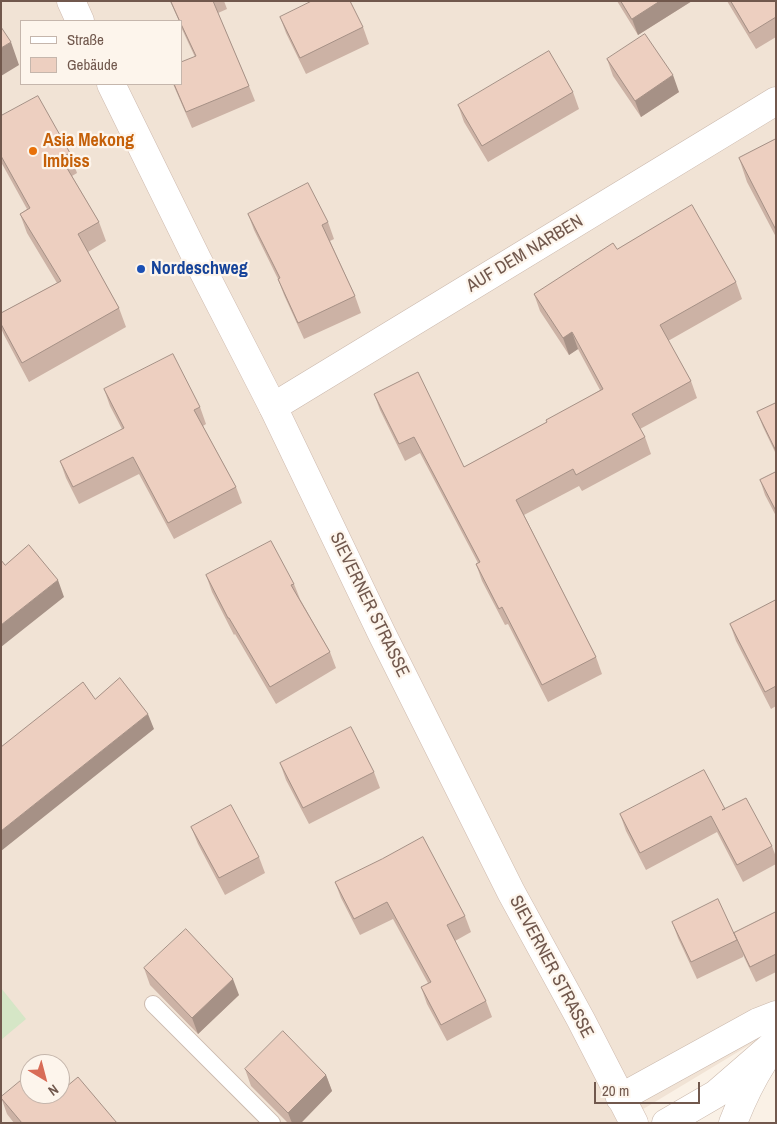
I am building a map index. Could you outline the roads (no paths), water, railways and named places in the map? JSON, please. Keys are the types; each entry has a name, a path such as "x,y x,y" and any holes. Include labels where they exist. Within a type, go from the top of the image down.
{"main road":[{"path":"71,1 80,20"},
{"name":"SIEVERNER STRASSE","path":"111,85 197,260 273,407 382,634 469,809 634,1123"},
{"name":"AUF DEM NARBEN","path":"273,407 776,101"},
{"path":"620,1098 776,1014"},
{"path":"666,1123 716,1094 776,1042"},
{"path":"733,1123 755,1074 776,1042"}],"lane":[{"path":"153,1004 272,1123"}],"place":[{"name":"Asia Mekong Imbiss","path":"33,151"},
{"name":"Nordeschweg","path":"141,269"}]}
